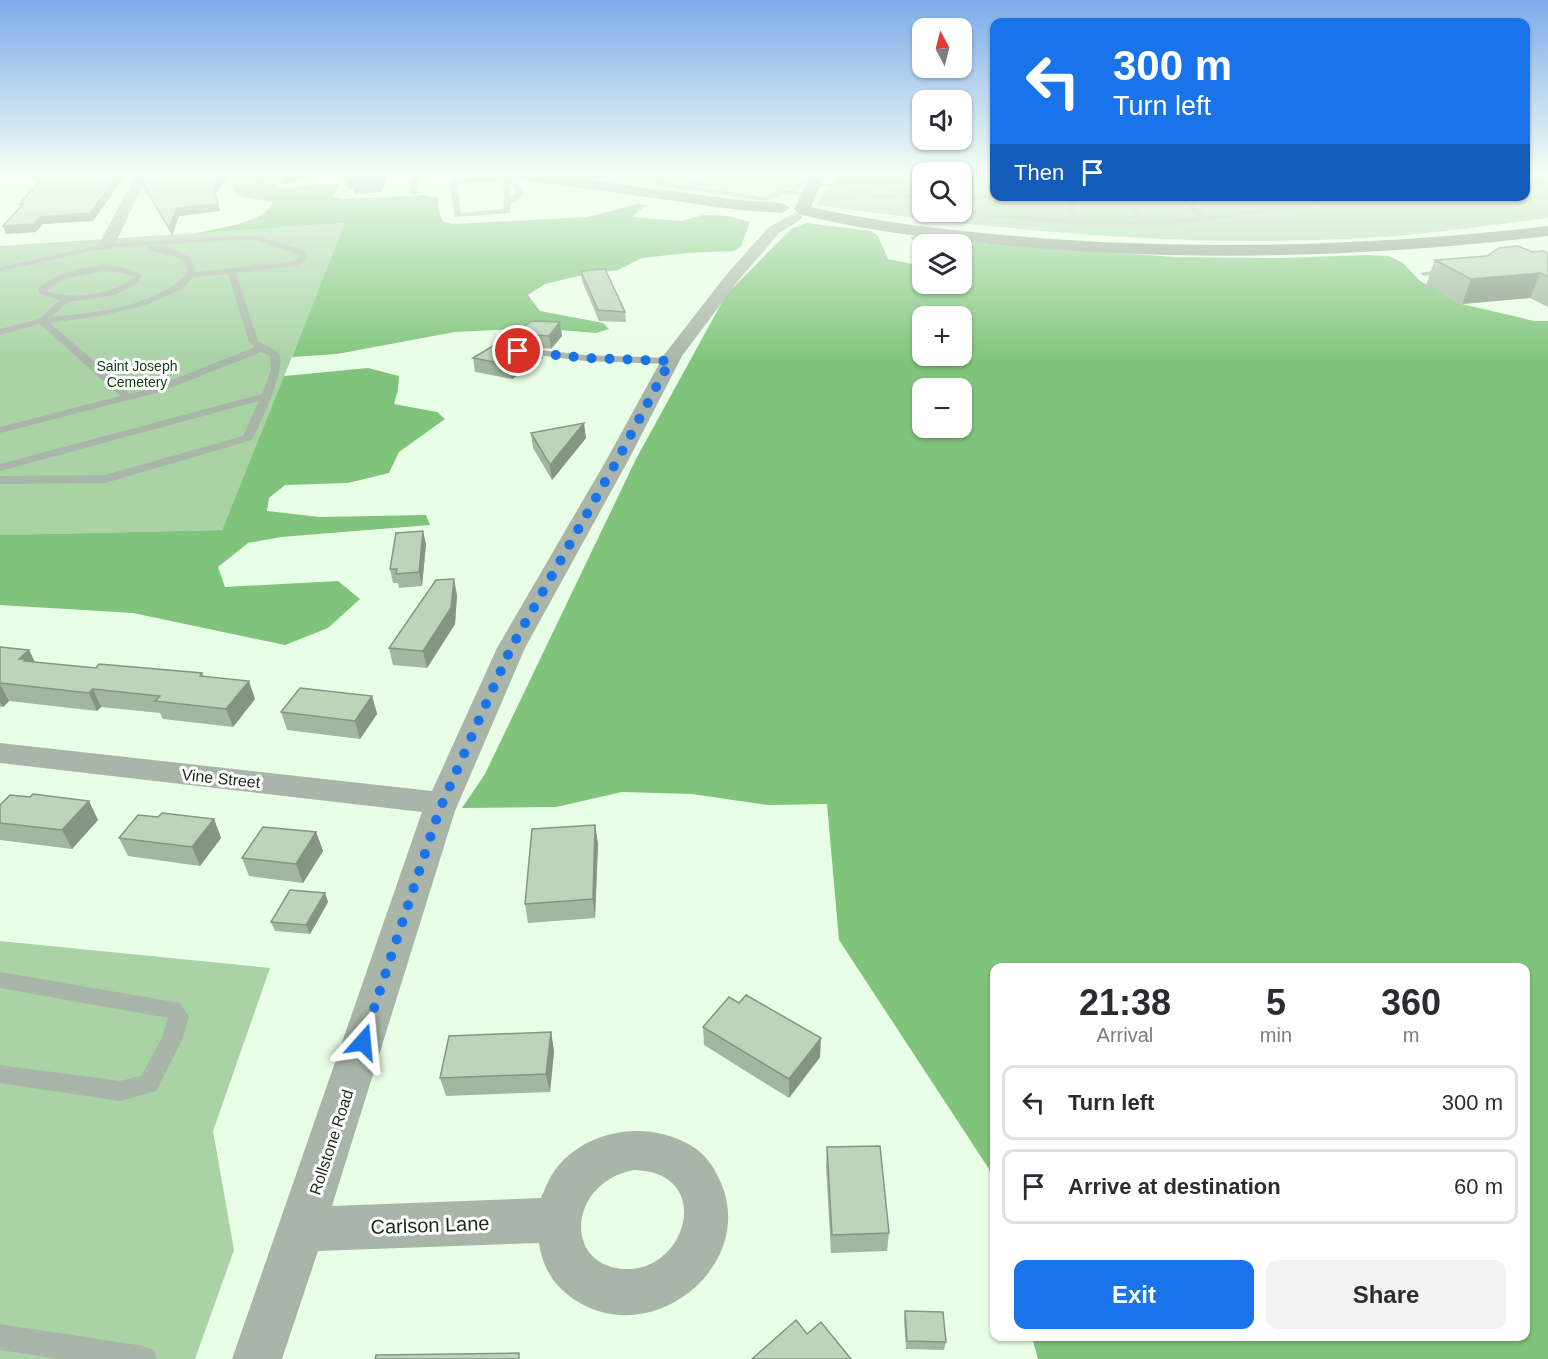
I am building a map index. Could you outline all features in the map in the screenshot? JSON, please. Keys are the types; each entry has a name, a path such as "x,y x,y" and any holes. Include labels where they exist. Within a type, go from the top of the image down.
{"main road":[{"path":"983,236 1046,244 1218,252 1398,248 1500,236"}],"street":[{"path":"106,246 110,236"},
{"name":"Rollstone Road","path":"256,1359 302,1229 442,803 511,648 618,459 670,361 732,278 770,236"},
{"name":"Vine Street","path":"0,753 442,803"},
{"name":"Carlson Lane","path":"302,1229 558,1220"}],"lane":[{"path":"0,269 106,246 251,237 294,249 304,255 301,261 295,264 191,275 170,290 139,304 1,330"},
{"path":"106,246 151,248 182,256 189,260 193,267 191,275"},
{"path":"42,321 66,299 101,296 117,291 130,286 136,280 137,275 120,269 88,270 56,278 42,289 44,294 66,299"},
{"path":"1424,273 1458,270"},
{"path":"0,480 105,479 248,438 275,374 277,361 275,355 254,342 231,271"},
{"path":"42,321 119,388 127,399"},
{"path":"0,430 156,390 262,348"},
{"path":"518,351 585,358 670,361"},
{"path":"0,468 266,396"},
{"path":"0,980 173,1009 179,1017 172,1040 148,1084 120,1091 0,1074"},
{"path":"0,1337 144,1359"}],"green space":[{"name":"Saint Joseph Cemetery","path":"144,236 341,236 222,530 0,535 0,246"},
{"path":"340,236 745,236 741,246 734,251 642,258 618,270 545,284 528,295 540,311 603,323 609,329 596,333 535,328 455,332 337,354 292,357"},
{"path":"784,236 878,236 888,259 912,264 912,294 972,294 972,242 1174,257 1388,256 1402,262 1420,281 1462,304 1534,321 1548,321 1548,1359 1038,1359 1033,1341 1530,1341 1530,963 990,963 990,1173 839,940 827,804 768,805 692,794 622,792 556,807 462,808 485,774 636,459 726,295"},
{"path":"1119,236 1386,236 1278,241"},
{"path":"368,368 399,376 394,404 437,412 445,419 399,452 389,473 348,483 285,485 269,498 267,511 320,517 426,515 430,525 281,537 248,543 218,567 225,587 338,581 360,599 328,628 285,645 133,613 0,605 0,535 222,530 284,376"},
{"path":"0,941 270,968 213,1131 234,1250 195,1359 0,1359"}],"building":[{"path":"1518,246 1533,252 1548,253 1548,277 1540,273 1471,279 1435,260 1487,256 1499,248"},
{"path":"605,269 625,312 598,310 581,271"},
{"path":"532,321 560,322 549,336 514,333"},
{"path":"511,335 513,342 541,345 510,365 473,358"},
{"path":"584,423 550,465 531,433"},
{"path":"423,531 419,572 396,574 397,569 390,569 396,533"},
{"path":"454,579 451,608 423,651 389,648 436,580"},
{"path":"0,647 29,650 19,659 26,659 24,661 96,668 99,664 202,673 200,676 249,681 226,709 155,701 160,696 93,689 89,693 0,683"},
{"path":"300,688 372,696 355,721 281,712"},
{"path":"33,794 89,801 62,830 0,823 0,805 10,795 30,797"},
{"path":"162,813 214,819 192,847 119,838 138,815 158,817"},
{"path":"595,825 593,899 525,904 532,829"},
{"path":"263,827 316,832 296,864 242,858"},
{"path":"290,890 325,893 306,925 271,922"},
{"path":"746,995 821,1038 789,1079 703,1027 729,997 739,1003"},
{"path":"551,1032 546,1074 440,1078 449,1036"},
{"path":"880,1146 889,1233 832,1235 827,1147"},
{"path":"905,1311 943,1312 946,1342 907,1341"},
{"path":"796,1320 807,1334 821,1322 851,1359 752,1359"},
{"path":"519,1353 519,1359 375,1359 376,1355"}],"route":[{"path":"363,1042 442,803 511,648 618,459 670,361 585,358 518,351"}]}
